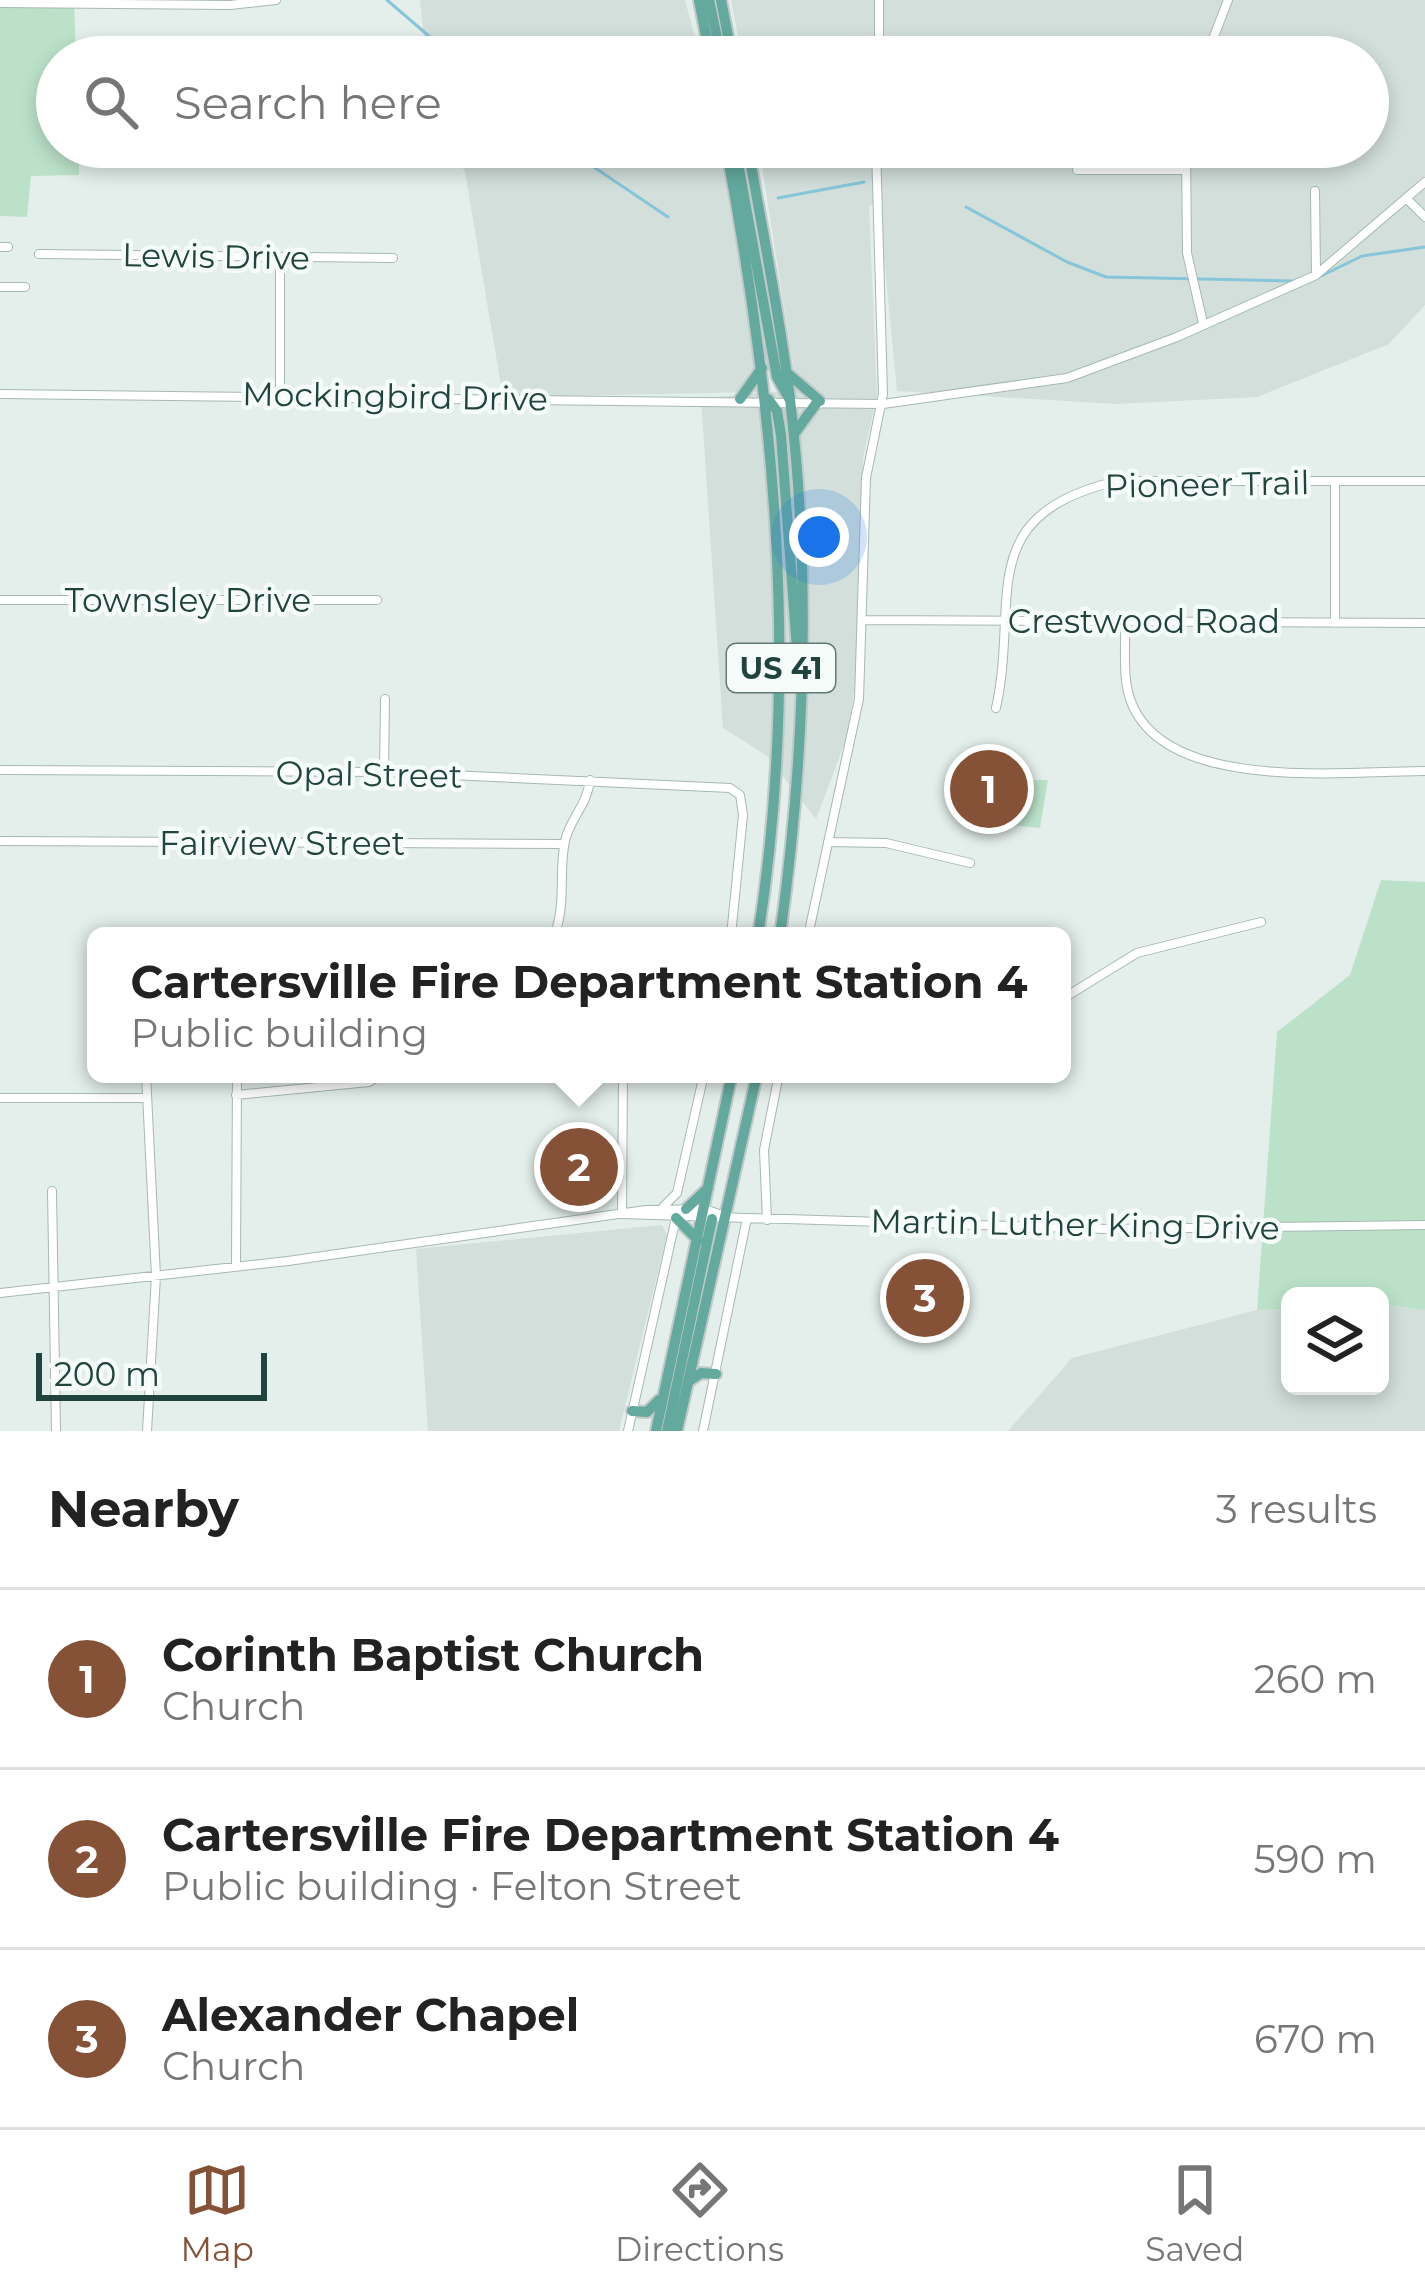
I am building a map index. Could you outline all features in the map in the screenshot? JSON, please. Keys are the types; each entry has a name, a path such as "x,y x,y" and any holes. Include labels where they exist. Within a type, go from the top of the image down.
{"main road":[{"path":"699,0 706,36"},
{"path":"709,0 717,36"},
{"path":"721,0 728,36"},
{"name":"US 41","path":"734,168 768,399 778,530 781,668 773,819 759,927"},
{"path":"735,168 777,377 790,400"},
{"name":"US 41","path":"752,168 790,400 802,662 799,767 781,927"},
{"path":"740,399 763,364"},
{"path":"786,371 802,392 819,401 803,415 793,437"},
{"path":"768,399 779,417 795,638 802,662"},
{"path":"677,1431 711,1216 710,1185 730,1083"},
{"path":"667,1431 711,1216 754,1083"},
{"path":"698,1240 681,1214 710,1185"},
{"path":"656,1431 698,1240 711,1216"},
{"path":"688,1382 701,1372 716,1373"},
{"path":"632,1411 647,1412 664,1392"}],"street":[{"path":"0,3 240,5 276,0"},
{"path":"879,0 879,36"},
{"path":"1214,36 1228,0"},
{"path":"810,927 857,715 867,465 883,404 877,168"},
{"path":"1077,170 1186,170 1187,254 1203,323"},
{"name":"Mockingbird Drive","path":"0,394 768,399 883,404 1067,377 1316,275 1425,182"},
{"path":"1315,190 1316,275"},
{"path":"1406,198 1425,218"},
{"name":"Lewis Drive","path":"39,254 392,258"},
{"path":"280,258 280,394"},
{"path":"0,287 25,287"},
{"name":"Pioneer Trail","path":"996,708 1007,576 1022,537 1044,510 1070,492 1117,481 1425,481"},
{"path":"1335,482 1335,622"},
{"name":"Townsley Drive","path":"0,600 377,599"},
{"name":"Crestwood Road","path":"863,620 1425,623"},
{"path":"1126,622 1127,690 1153,734 1178,751 1239,771 1425,771"},
{"path":"384,772 385,699"},
{"name":"Opal Street","path":"0,770 384,772 737,791 743,815 732,927"},
{"path":"558,927 563,914 564,844 588,802 590,780"},
{"name":"Fairview Street","path":"0,841 564,844"},
{"path":"828,842 886,843 970,862"},
{"path":"1071,993 1137,953 1261,922"},
{"path":"146,1083 156,1276 147,1431"},
{"path":"236,1267 237,1083"},
{"path":"236,1095 359,1083"},
{"path":"622,1214 623,1083"},
{"path":"628,1431 681,1214 677,1193 702,1083"},
{"path":"767,1220 764,1150 777,1083"},
{"path":"0,1098 147,1098"},
{"path":"52,1191 56,1431"},
{"path":"661,1209 677,1193"},
{"name":"Martin Luther King Drive","path":"0,1293 236,1267 661,1209 681,1214"},
{"name":"Martin Luther King Drive","path":"622,1214 1107,1229 1425,1225"},
{"path":"703,1431 747,1218"}],"shaded area":[{"path":"420,0 685,0 694,36 424,36"},
{"path":"731,0 1425,0 1425,305 1389,344 1257,397 1116,404 897,391 879,205 869,205 877,395 863,458 858,667 847,737 816,819 767,756 723,728 701,398 797,390 762,168 1389,168 1389,36 738,36"},
{"path":"463,168 723,168 762,392 503,397"},
{"path":"662,1225 667,1235 619,1431 428,1431 416,1249"},
{"path":"1389,1305 1425,1310 1425,1431 1008,1431 1072,1358 1257,1310 1281,1309 1281,1395 1389,1395"}],"green space":[{"path":"0,0 74,0 75,36 36,36 36,168 79,168 79,175 31,176 27,217 0,216"},
{"path":"1048,780 1040,828 1002,824 1009,781"},
{"path":"1381,880 1425,882 1425,1310 1389,1305 1389,1287 1281,1287 1281,1309 1257,1310 1277,1032 1350,975"}],"waterway":[{"path":"387,0 429,36"},
{"path":"595,168 668,217"},
{"path":"778,198 864,182"},
{"path":"966,207 1067,262 1106,277 1292,281"},
{"path":"1319,277 1362,256 1425,247"}],"place":[{"name":"Corinth Baptist Church","path":"989,789"},
{"name":"Cartersville Fire Department Station 4","path":"579,1167"},
{"name":"Alexander Chapel","path":"925,1298"}]}
